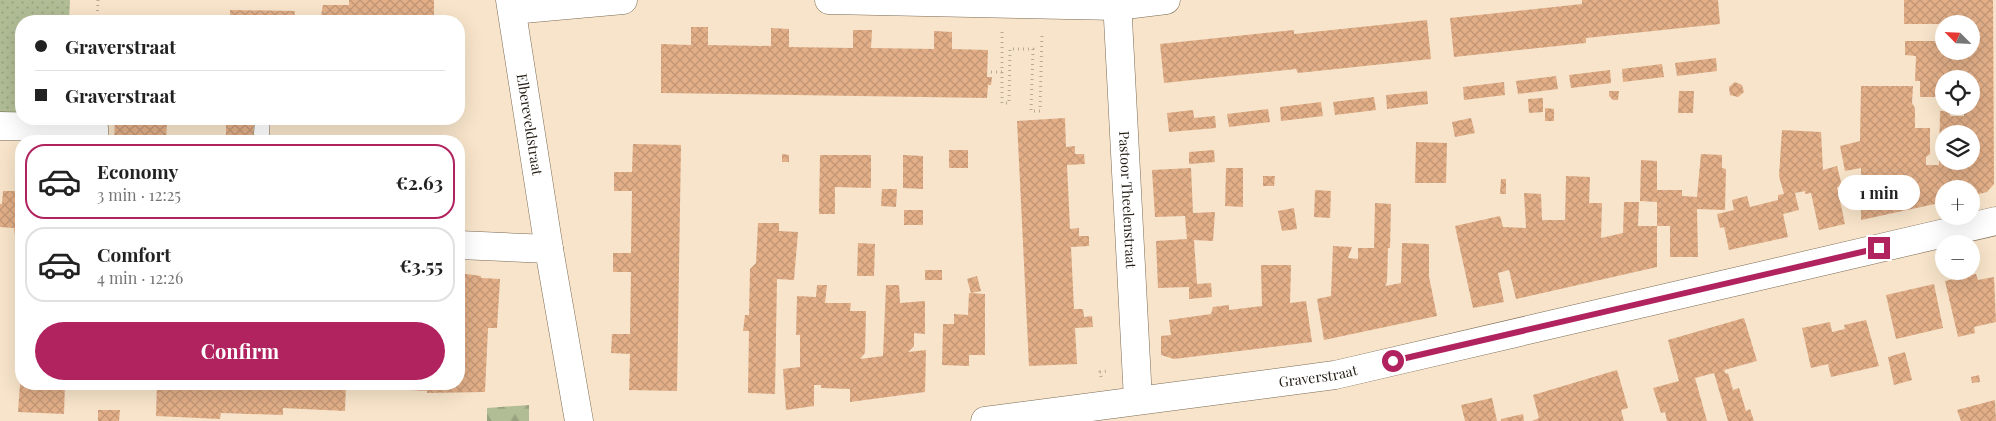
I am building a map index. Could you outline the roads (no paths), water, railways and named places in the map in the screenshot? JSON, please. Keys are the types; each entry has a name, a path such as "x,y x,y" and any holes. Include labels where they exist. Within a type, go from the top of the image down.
{"street":[{"path":"511,5 623,0"},
{"path":"829,0 1117,3 1166,0"},
{"name":"Pastoor Theelenstraat","path":"1117,3 1138,400"},
{"name":"Elbereveldstraat","path":"511,5 549,249 579,421"},
{"path":"0,126 94,135"},
{"name":"Graverstraat","path":"985,421 1335,375 1996,221"},
{"path":"465,244 549,249"}]}
